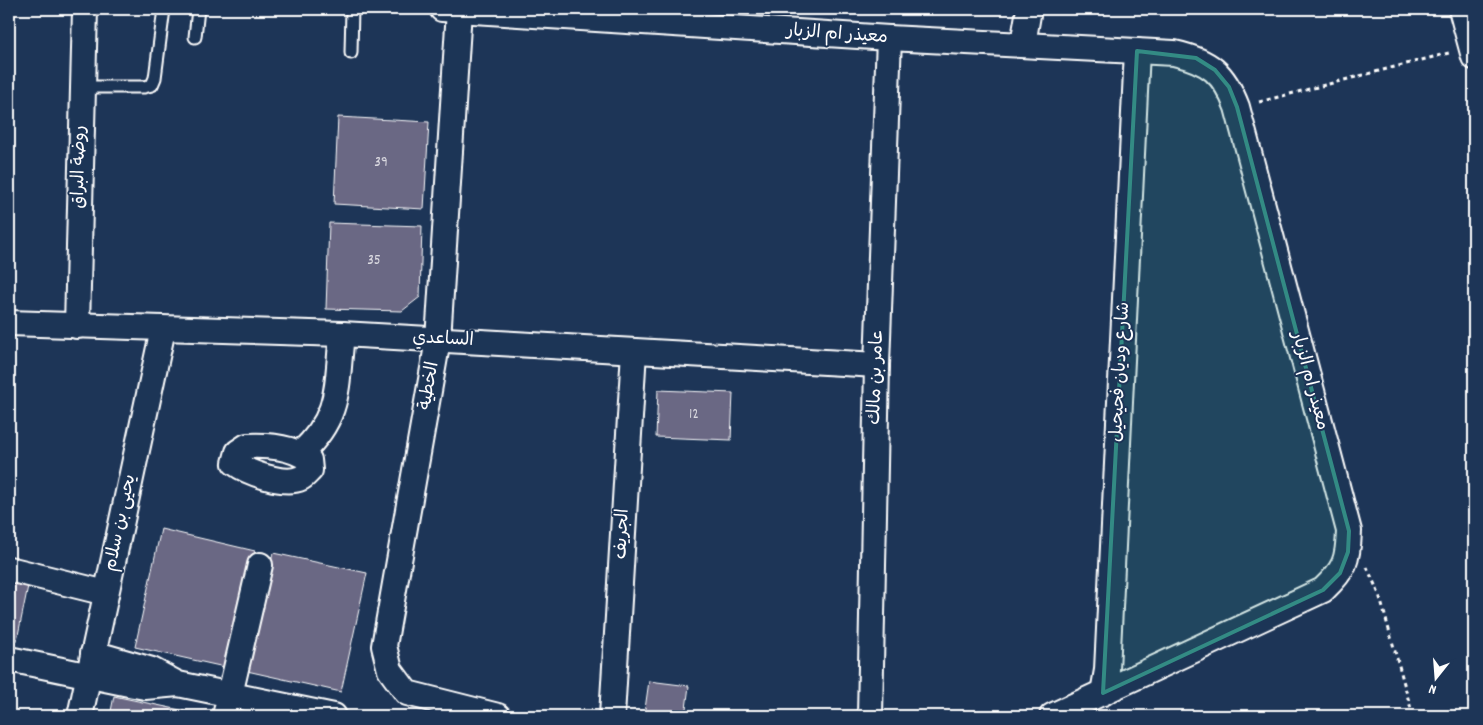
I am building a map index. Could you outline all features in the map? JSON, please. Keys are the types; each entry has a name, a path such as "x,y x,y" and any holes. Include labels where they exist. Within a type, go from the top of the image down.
{"street":[{"name":"روضة البراق","path":"77,326 85,9"},
{"name":"معيذر ام الزبار","path":"450,9 889,38 1174,53 1196,58 1215,70 1229,87 1237,108 1349,531 1348,552 1340,573 1323,590 1052,716"},
{"name":"الخطية","path":"450,9 438,340 384,646 390,670 407,693 498,716"},
{"path":"1023,44 1029,9"},
{"path":"1461,9 1473,52"},
{"name":"عامر بن مالك","path":"870,716 877,365 889,38"},
{"name":"شارع وديان فحيحيل","path":"1103,693 1107,670 1137,51"},
{"name":"الساعدي","path":"9,323 342,334 877,365"},
{"name":"يحيى بن سلام","path":"80,716 163,329"},
{"path":"301,453 324,429 331,416 335,403 342,334"},
{"name":"الجريف","path":"612,716 634,351"},
{"path":"228,705 260,565"},
{"path":"9,570 106,593"},
{"path":"9,659 91,665 146,686 178,684 228,705 334,716"}],"lane":[{"path":"82,86 144,87 152,85 155,78 164,9"},
{"path":"195,37 198,9"},
{"path":"351,54 352,9"}],"path":[{"path":"1237,108 1473,52"},
{"path":"1349,531 1379,594 1414,716"}],"highlighted area":[{"path":"1137,51 1196,58 1215,70 1229,87 1237,107 1349,531 1348,552 1340,573 1323,590 1103,693"}],"building":[{"path":"338,117 429,122 424,209 334,204"},
{"path":"329,223 422,226 420,297 402,311 326,309"},
{"path":"658,390 733,393 731,440 656,437"},
{"path":"161,529 255,551 229,668 135,647"},
{"path":"273,553 367,573 341,692 247,671"},
{"path":"9,577 29,581 17,640 9,639"},
{"path":"649,681 689,686 685,716 644,716"},
{"path":"114,696 209,716 110,716"}]}
